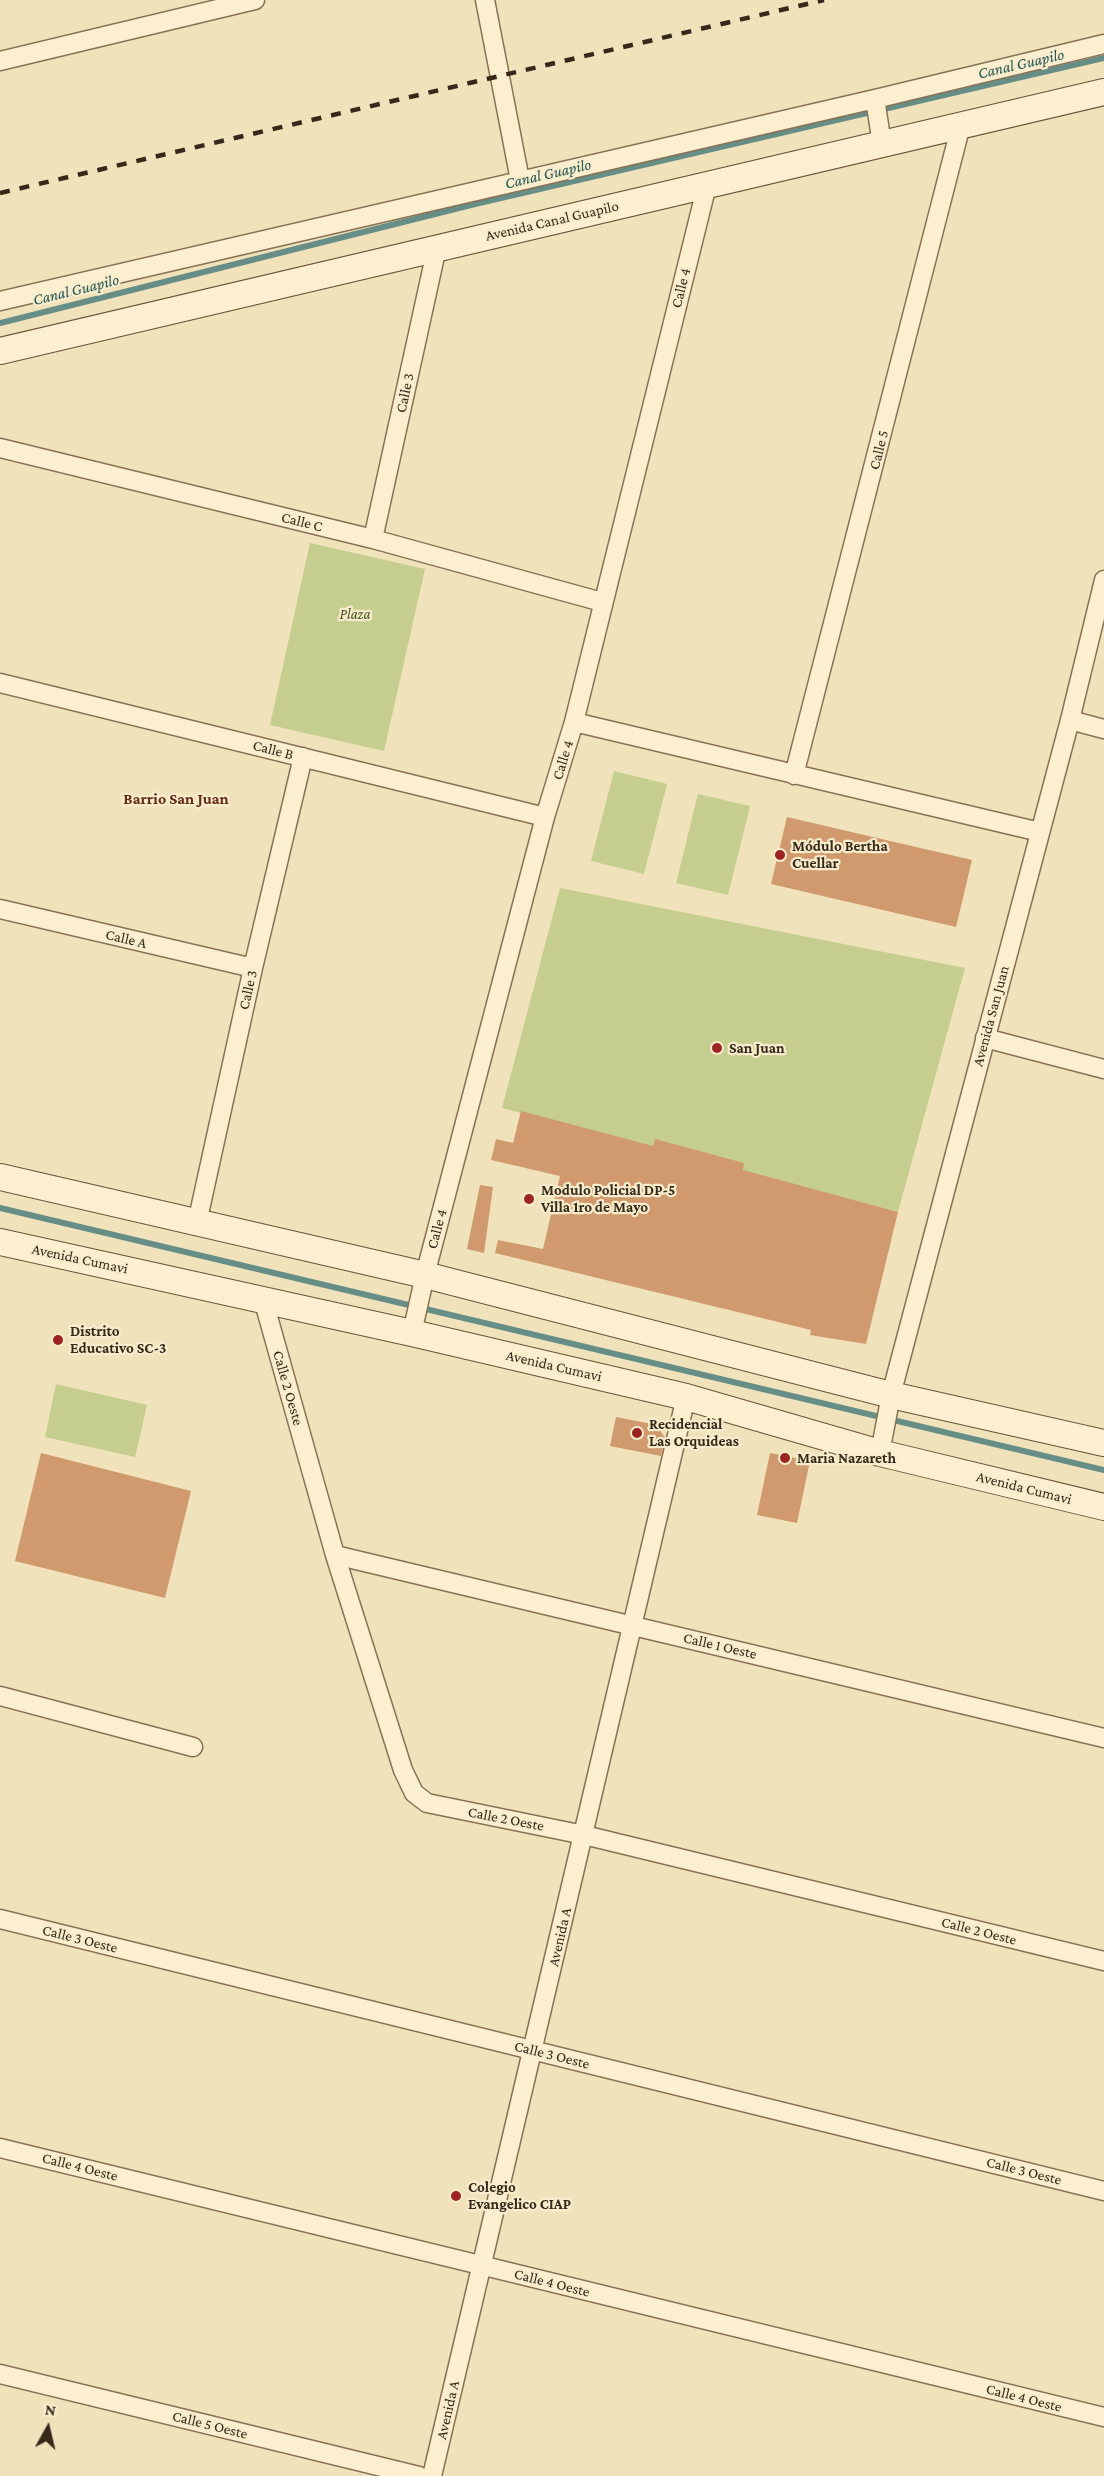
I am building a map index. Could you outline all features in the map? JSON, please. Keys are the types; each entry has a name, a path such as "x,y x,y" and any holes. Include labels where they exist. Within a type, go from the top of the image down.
{"main road":[{"name":"Avenida Canal Guapilo","path":"0,351 707,185 881,140 961,125 1104,92"},
{"path":"0,1177 197,1223 423,1284 890,1402 1104,1443"},
{"name":"Avenida Cumavi","path":"0,1242 263,1299 414,1323 1104,1507"}],"street":[{"path":"0,61 255,0"},
{"path":"485,0 520,180"},
{"path":"0,302 520,180 876,104 1104,44"},
{"path":"876,104 881,140"},
{"name":"Calle 5","path":"794,774 961,125"},
{"name":"Calle 4","path":"414,1323 545,817 574,722 707,185"},
{"name":"Calle 3","path":"373,539 437,247"},
{"name":"Calle C","path":"0,448 373,539 602,602"},
{"name":"Avenida San Juan","path":"881,1446 890,1402 1070,720 1104,580"},
{"name":"Calle B","path":"0,683 545,817"},
{"path":"1070,720 1104,729"},
{"path":"574,722 1040,831"},
{"name":"Calle 3","path":"197,1223 253,968 303,757"},
{"name":"Calle A","path":"0,909 253,968"},
{"path":"985,1038 1104,1069"},
{"name":"Calle 2 Oeste","path":"263,1299 336,1556 403,1770 414,1793 427,1803 584,1835 1104,1961"},
{"name":"Avenida A","path":"432,2476 634,1626 686,1397"},
{"name":"Calle 1 Oeste","path":"336,1556 1104,1738"},
{"path":"0,1696 193,1747"},
{"name":"Calle 3 Oeste","path":"0,1919 1104,2191"},
{"name":"Calle 4 Oeste","path":"0,2148 1104,2417"},
{"name":"Calle 5 Oeste","path":"0,2374 419,2476"}],"green space":[{"name":"Plaza","path":"310,543 425,569 384,751 270,725"},
{"path":"614,771 667,784 644,874 591,861"},
{"path":"698,794 750,806 728,895 676,883"},
{"name":"San Juan","path":"560,888 965,968 898,1212 502,1108"},
{"path":"56,1384 147,1405 135,1457 45,1437"}],"building":[{"path":"787,817 972,860 956,927 771,884"},
{"path":"521,1111 653,1146 655,1139 744,1163 743,1170 898,1212 866,1344 810,1335 811,1330 495,1253 498,1240 543,1249 560,1176 491,1160 496,1139 513,1143"},
{"path":"480,1185 493,1187 484,1253 467,1249"},
{"name":"Recidencial Las Orquideas","path":"616,1417 657,1425 665,1438 661,1456 610,1446"},
{"path":"41,1453 191,1491 165,1598 15,1561"},
{"path":"770,1453 810,1461 797,1523 757,1515"}],"waterway":[{"name":"Canal Guapilo","path":"0,323 475,204 1104,58"},
{"path":"0,1208 1104,1470"}],"railway":[{"path":"0,193 824,0"}],"place":[{"name":"Módulo Bertha Cuellar","path":"780,855"},
{"name":"San Juan","path":"717,1048"},
{"name":"Modulo Policial DP-5 Villa 1ro de Mayo","path":"529,1199"},
{"name":"Distrito Educativo SC-3","path":"58,1340"},
{"name":"Recidencial Las Orquideas","path":"637,1433"},
{"name":"Maria Nazareth","path":"785,1458"},
{"name":"Colegio Evangelico CIAP","path":"456,2196"}],"district":[{"name":"Barrio San Juan","path":"176,799"}]}
